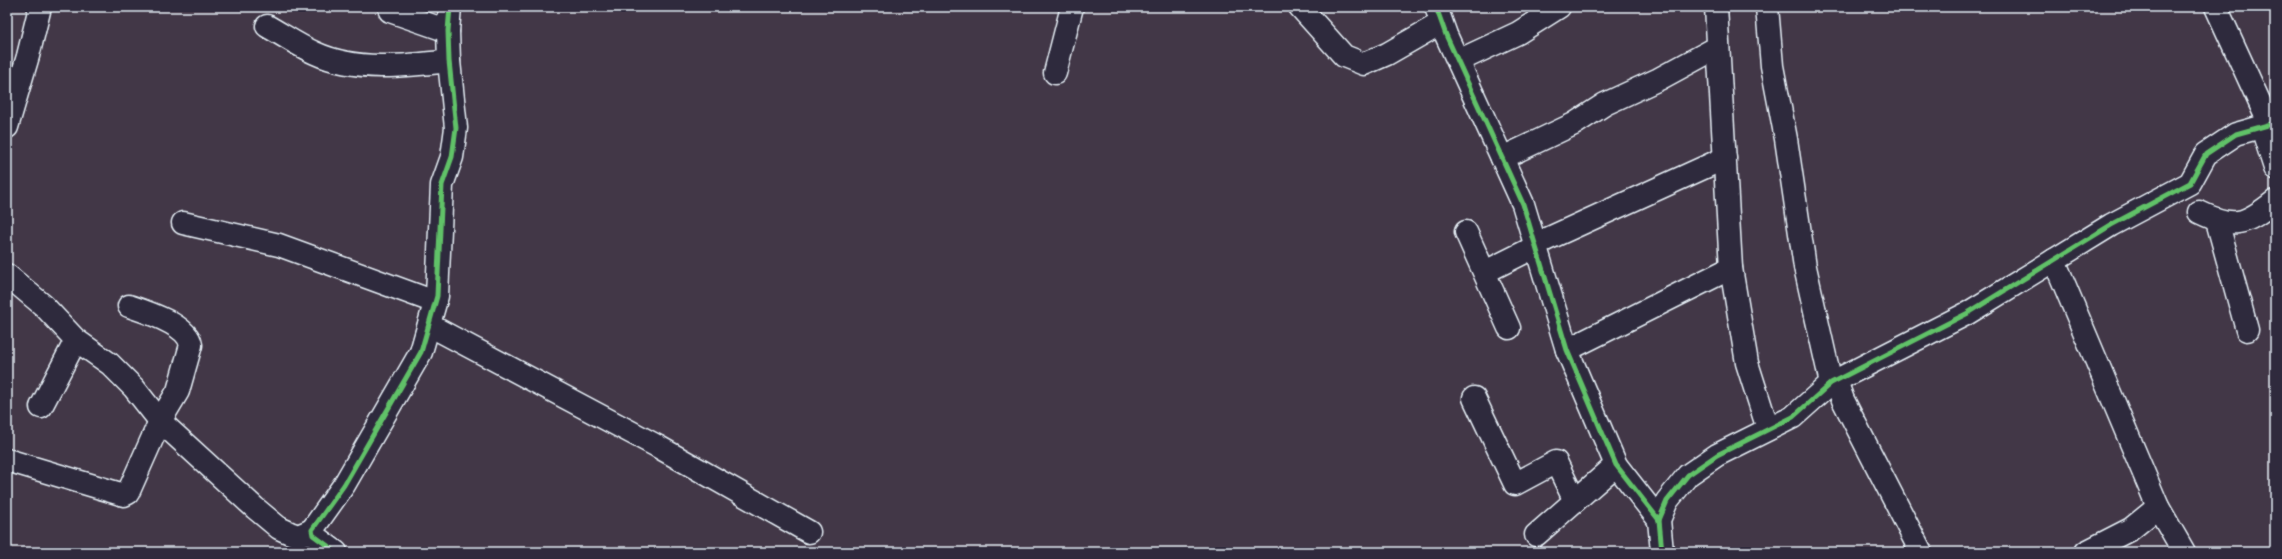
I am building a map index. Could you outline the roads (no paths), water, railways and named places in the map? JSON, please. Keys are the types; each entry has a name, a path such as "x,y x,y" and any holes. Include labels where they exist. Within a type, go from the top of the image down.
{"street":[{"path":"7,127 28,56 40,7"},
{"path":"391,7 390,11 448,31"},
{"path":"7,275 44,306 76,340 110,364 134,388 160,421 280,528 298,536 312,530 344,485 422,352 435,302 441,239 442,185 452,157 456,128 449,61 448,31 450,7"},
{"path":"1055,73 1072,7"},
{"path":"1300,7 1344,56 1364,64 1387,54 1439,15 1458,61 1523,204 1534,246 1567,350 1616,465 1659,520"},
{"path":"1458,61 1518,33 1560,7"},
{"path":"1716,7 1731,268 1747,363 1768,429"},
{"path":"1767,7 1772,66 1786,140 1805,267 1834,382 1921,552"},
{"path":"2216,7 2269,125 2275,168"},
{"path":"267,26 316,54 371,66 409,66 449,61"},
{"path":"1502,158 1574,124 1605,104 1718,47"},
{"path":"1662,552 1659,520 1667,501 1688,475 1717,455 1793,417 1834,382 1968,313 2111,225 2190,183 2206,154 2236,134 2269,125"},
{"path":"1485,272 1534,246 1724,158"},
{"path":"2247,330 2208,216 2240,223 2259,214 2275,201"},
{"path":"183,223 279,245 435,302"},
{"path":"1466,232 1509,328"},
{"path":"2054,260 2158,507 2184,552"},
{"path":"1567,350 1731,268"},
{"path":"7,460 124,495 130,490 160,421 178,391 190,355 191,341 174,324 129,306"},
{"path":"429,325 657,446 809,532"},
{"path":"41,407 76,340"},
{"path":"1474,398 1515,484 1556,462 1575,501"},
{"path":"1536,535 1616,465"},
{"path":"2086,552 2131,529 2158,507"},
{"path":"312,530 313,535 336,552"}]}
